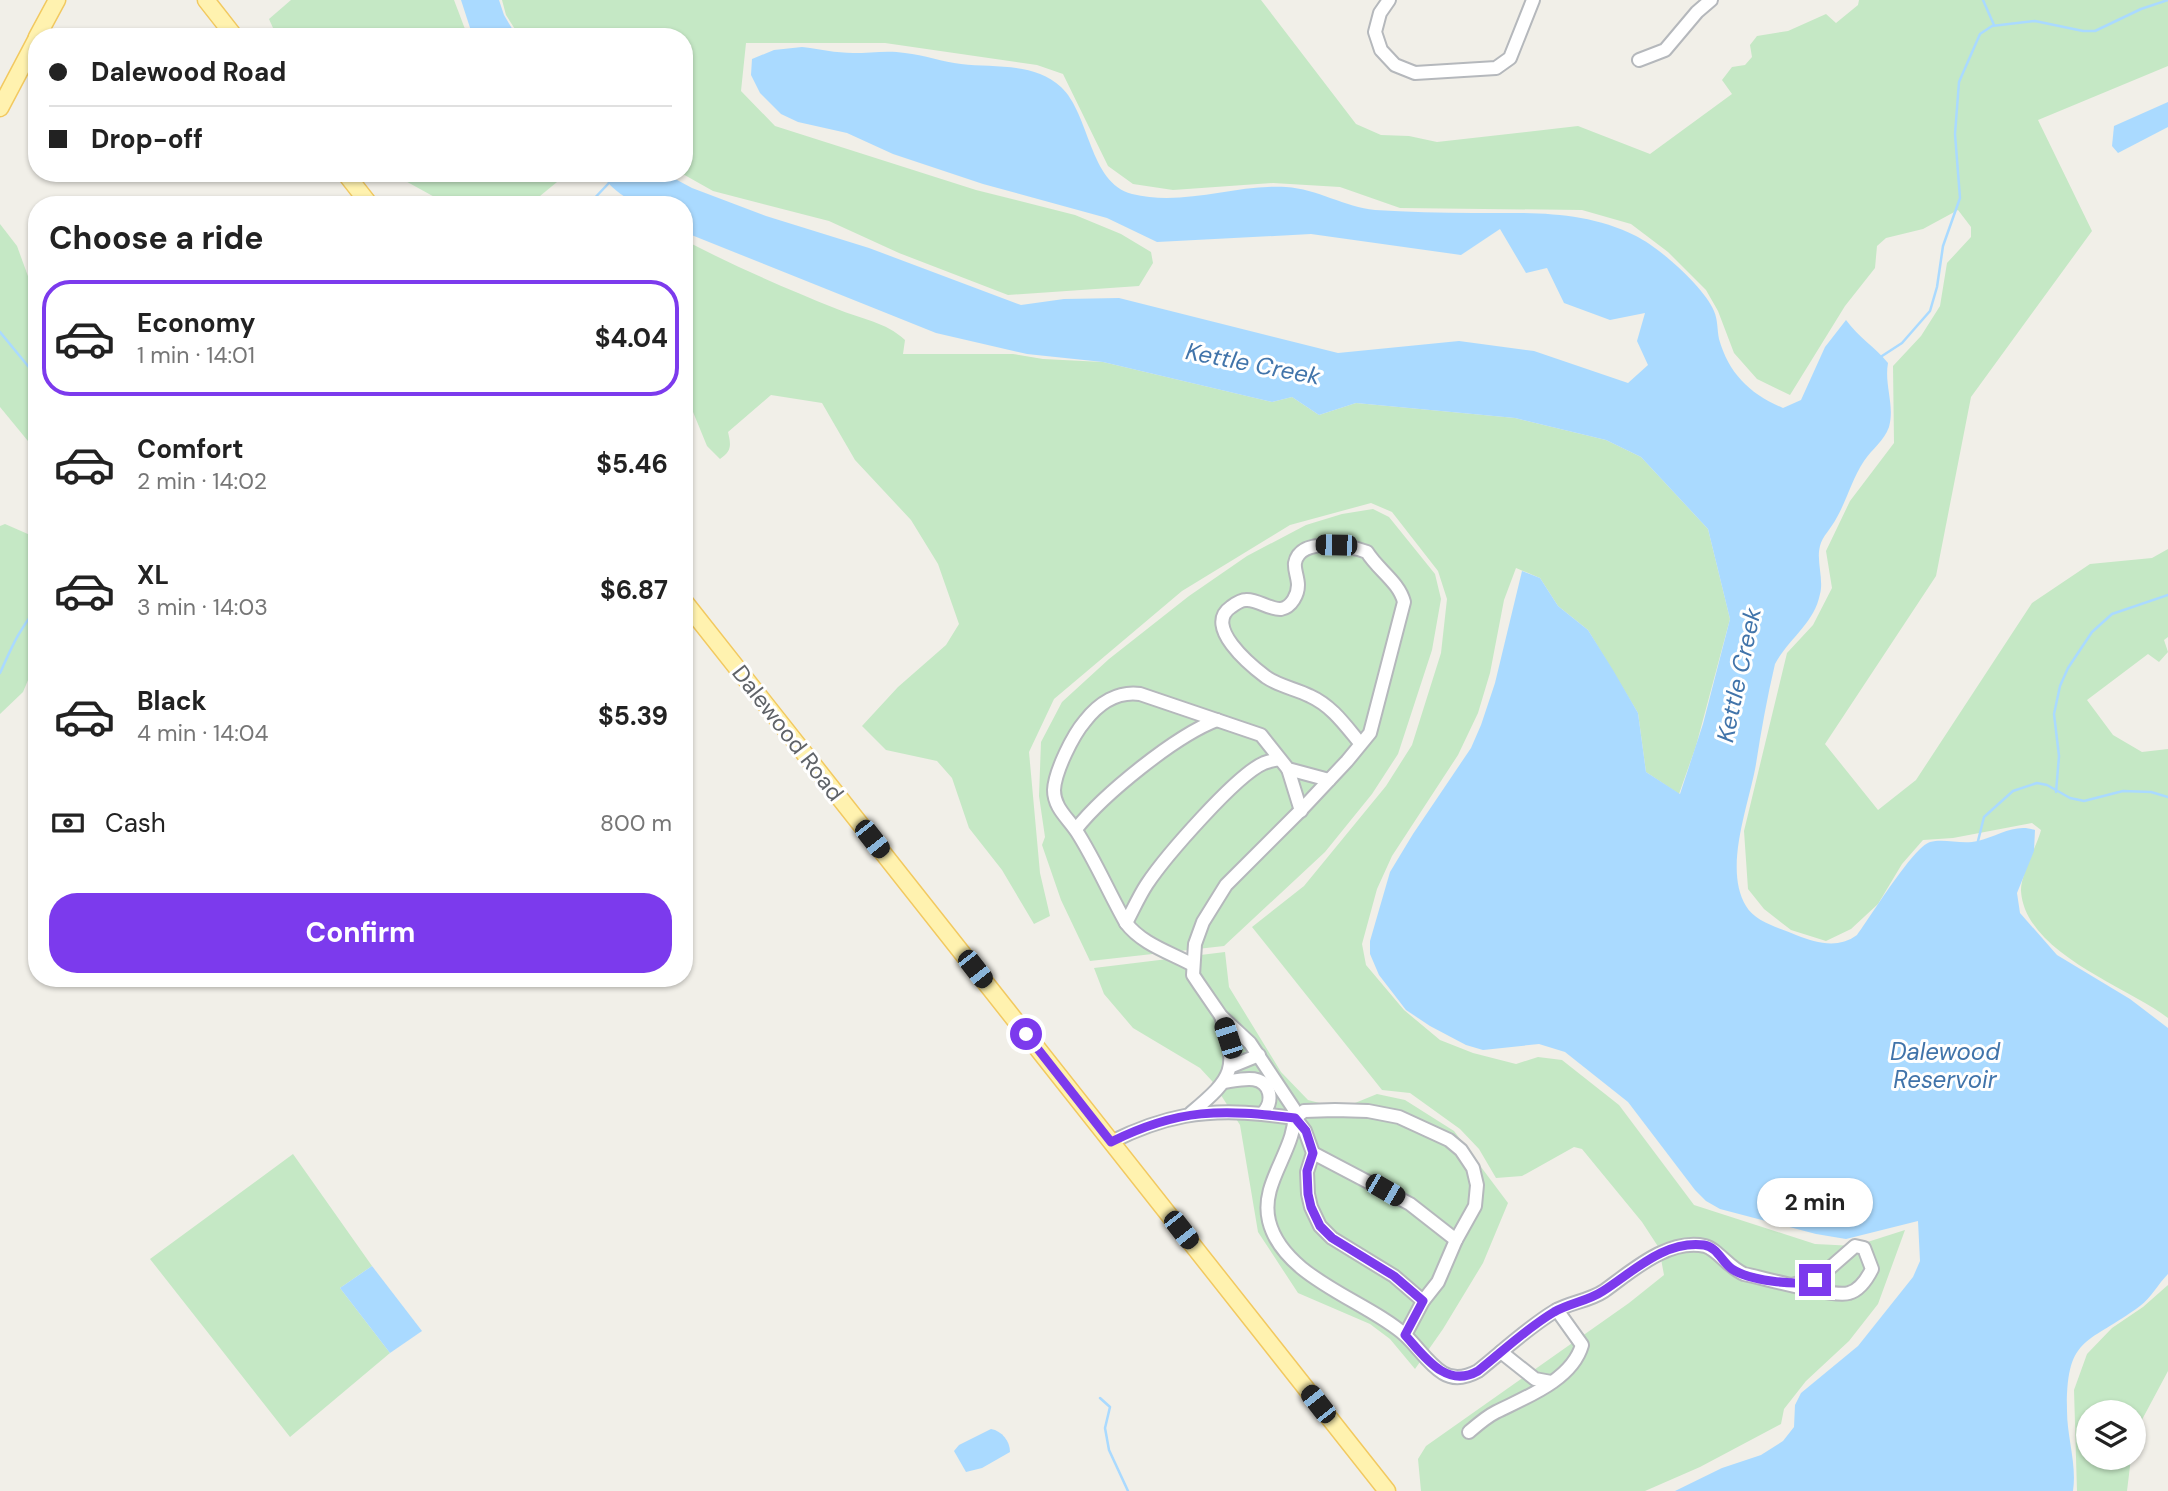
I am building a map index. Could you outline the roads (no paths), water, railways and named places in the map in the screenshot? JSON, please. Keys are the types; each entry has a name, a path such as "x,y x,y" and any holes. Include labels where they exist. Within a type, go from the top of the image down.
{"main road":[{"path":"42,28 57,0"},
{"path":"206,0 228,28"},
{"path":"0,108 28,54"},
{"path":"352,182 363,196"},
{"name":"Dalewood Road","path":"693,612 1387,1491"}],"street":[{"path":"1389,0 1380,13 1375,32 1381,50 1395,65 1415,73 1496,68 1510,58 1533,0"},
{"path":"1639,60 1665,50 1697,12 1711,0"},
{"path":"1191,1113 1224,1082 1232,1066 1232,1054 1221,1016 1193,975 1192,965 1203,922 1226,885 1301,811 1370,733 1404,602 1401,590 1379,569 1367,552 1336,545 1314,545 1295,563 1297,596 1288,607 1280,609 1245,600 1237,603 1227,609 1222,623 1224,634 1229,643 1272,681 1314,698 1337,714 1360,743"},
{"path":"1192,965 1134,934 1076,830 1056,804 1054,791 1057,771 1082,724 1091,713 1115,696 1127,692 1261,735 1284,764 1301,811"},
{"path":"1076,830 1108,795 1176,743 1200,727 1217,720"},
{"path":"1126,923 1147,884 1169,854 1217,803 1264,763 1284,764 1329,780"},
{"path":"1221,1016 1237,1028 1259,1055 1294,1109 1295,1118 1287,1145 1272,1179 1268,1217 1272,1231 1285,1250 1323,1284 1405,1335 1435,1367 1454,1378 1468,1376 1557,1310 1589,1299 1656,1256 1681,1248 1703,1245 1712,1248 1731,1269 1795,1284 1845,1294 1853,1292 1867,1278 1872,1269 1871,1261 1864,1248 1855,1246 1815,1280 1795,1284"},
{"path":"1232,1066 1259,1055"},
{"path":"1224,1082 1249,1078 1259,1080 1267,1087 1270,1098 1262,1114"},
{"path":"1111,1142 1142,1127 1191,1113 1231,1111 1295,1118 1306,1131 1313,1153 1307,1171 1308,1194 1320,1226 1332,1238 1394,1276 1423,1301"},
{"path":"1295,1118 1304,1111 1368,1111 1399,1117 1449,1140 1461,1150 1473,1168 1477,1185 1475,1206 1456,1240 1438,1283 1423,1301 1405,1335"},
{"path":"1313,1153 1410,1204 1456,1240"},
{"path":"1469,1432 1496,1412 1510,1408 1551,1382 1578,1360 1582,1345 1557,1310"},
{"path":"1502,1352 1535,1379 1551,1382"}],"water":[{"path":"461,0 499,0 512,28 470,28"},
{"name":"Dalewood Reservoir","path":"802,47 847,53 899,52 954,63 1039,73 1061,87 1071,99 1098,162 1118,187 1132,194 1171,198 1286,187 1375,210 1556,215 1596,221 1616,228 1657,249 1691,280 1714,311 1723,351 1735,373 1760,396 1783,408 1801,400 1825,347 1846,320 1883,357 1888,363 1891,411 1889,427 1860,468 1840,512 1821,543 1821,588 1817,605 1775,664 1740,836 1737,874 1746,906 1755,916 1768,924 1812,940 1842,942 1857,935 1913,856 1930,842 1972,842 2013,829 2035,830 2034,851 2017,893 2020,913 2057,955 2130,999 2168,1028 2168,1274 2144,1303 2094,1336 2076,1354 2068,1386 2067,1411 2074,1471 2073,1491 1675,1491 1722,1468 1761,1455 1783,1441 1794,1427 1795,1405 1801,1393 1858,1346 1913,1277 1920,1261 1918,1221 1846,1239 1720,1209 1706,1201 1695,1190 1628,1102 1565,1052 1539,1044 1483,1050 1466,1045 1406,1010 1379,975 1370,954 1370,941 1390,872 1471,748 1481,725 1495,683 1522,571 1540,578 1558,606 1588,630 1638,713 1646,772 1680,794 1703,724 1730,619 1708,529 1641,457 1606,440 1515,418 1356,403 1319,415 1292,397 1272,402 1103,362 1027,354 936,333 693,236 693,196 624,196 608,182 681,182 766,216 869,248 1021,305 1064,299 1119,298 1338,353 1459,341 1534,351 1628,383 1648,365 1637,341 1645,313 1610,320 1564,303 1547,268 1526,273 1500,229 1461,255 1311,234 1157,242 1107,218 983,184 893,154 847,133 798,122 781,114 760,93 751,75 752,59 774,50"},
{"path":"2168,102 2168,127 2118,153 2112,146 2114,126"},
{"path":"372,1266 422,1331 390,1353 340,1288"},
{"path":"991,1429 1005,1437 1010,1452 982,1468 966,1472 954,1451 959,1445"}],"waterway":[{"path":"1983,0 1994,25"},
{"path":"1882,356 1902,343 1930,311 1937,287 1943,246 1960,198 1955,134 1959,82 1980,34 1992,26 2035,21 2095,31 2141,9 2168,0"},
{"path":"597,196 608,184"},
{"path":"0,332 28,366"},
{"path":"2056,792 2059,756 2054,714 2060,686 2068,668 2092,632 2112,614 2168,595"},
{"path":"0,673 28,619"},
{"path":"1978,841 1984,817 2013,791 2037,783 2047,785 2070,798 2084,801 2123,791 2151,792 2168,797"},
{"path":"1100,1398 1110,1407 1105,1428 1109,1450 1128,1491"}],"water label":[{"name":"Kettle Creek","path":"1253,364"},
{"name":"Kettle Creek","path":"1739,675"}]}
